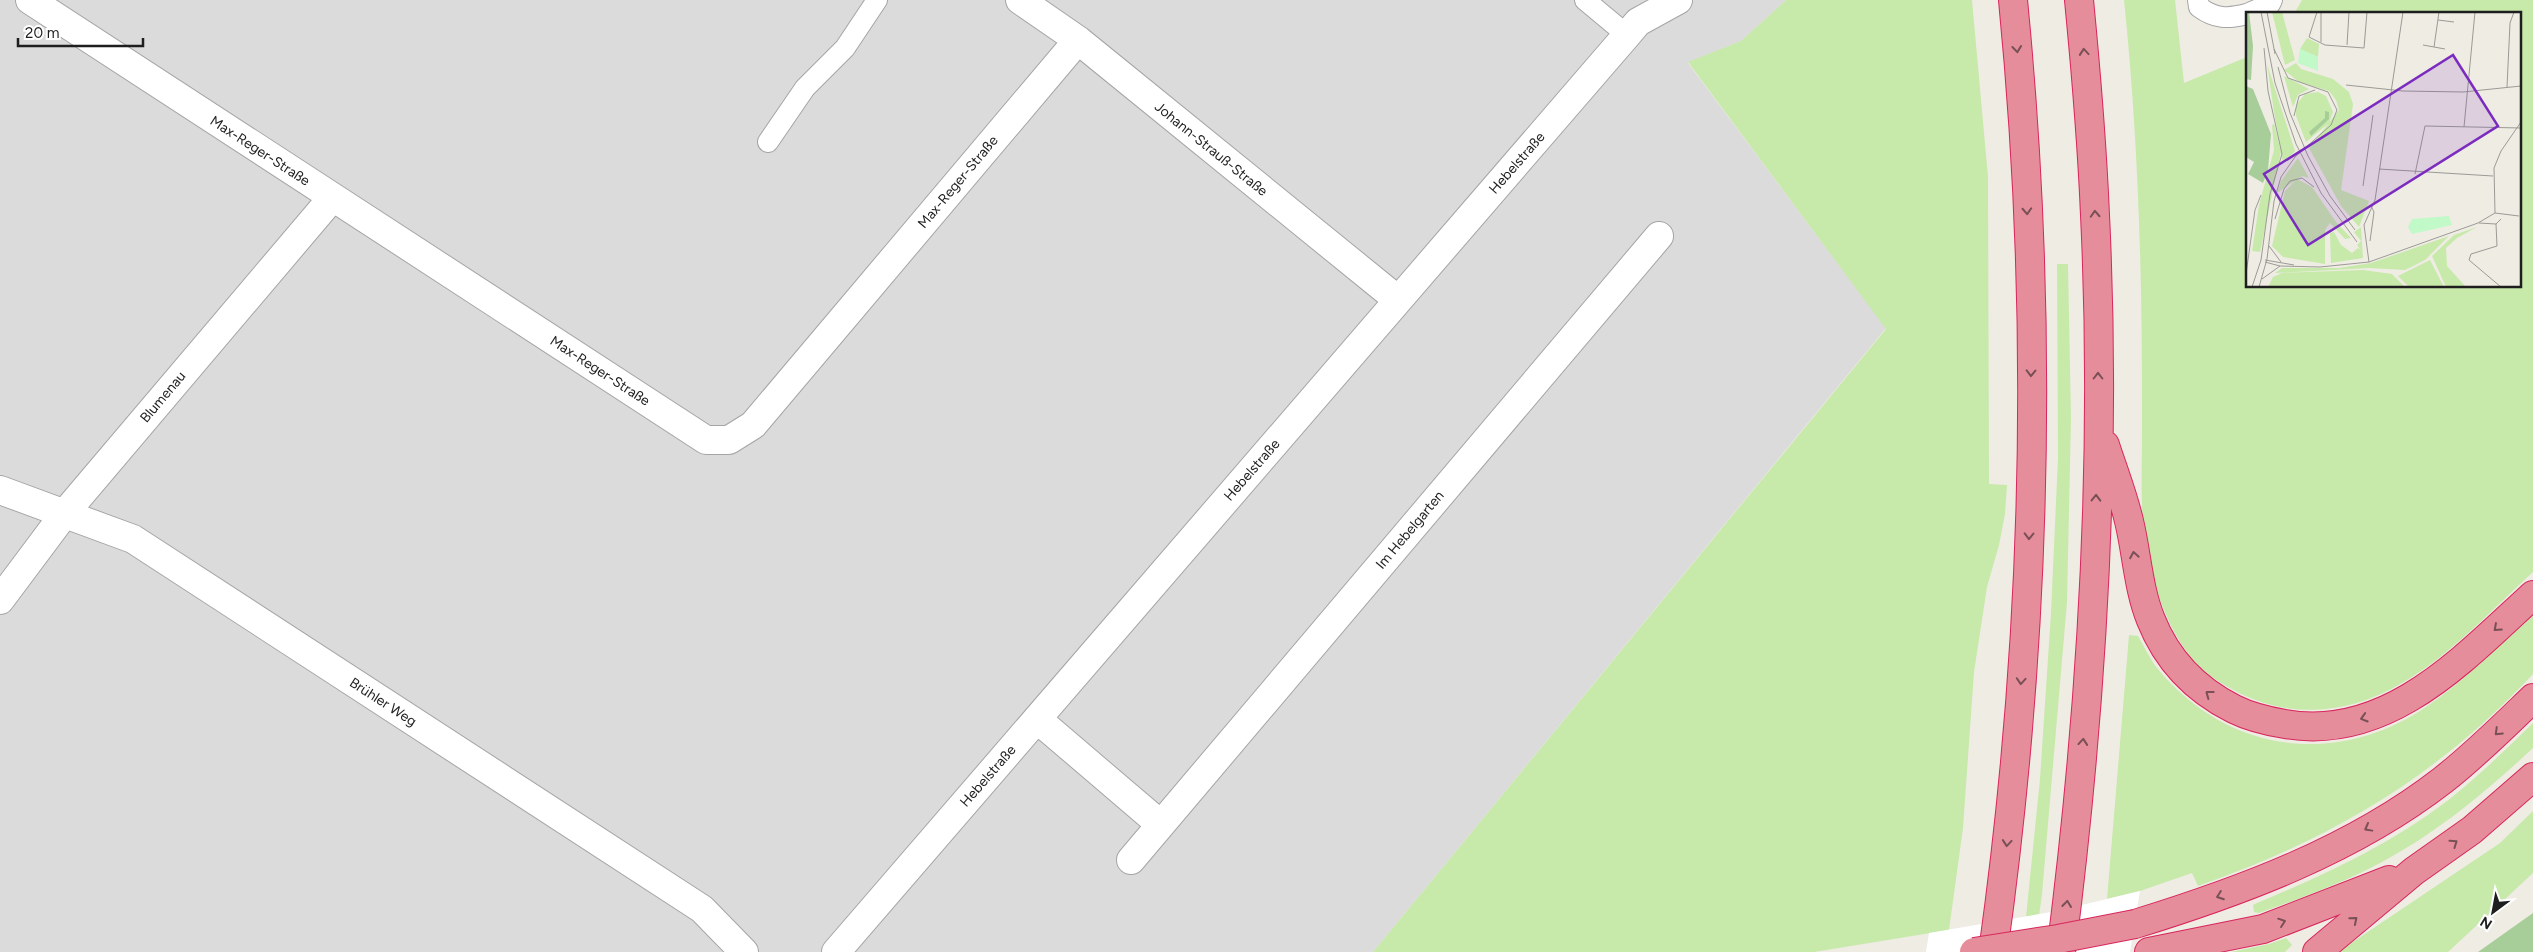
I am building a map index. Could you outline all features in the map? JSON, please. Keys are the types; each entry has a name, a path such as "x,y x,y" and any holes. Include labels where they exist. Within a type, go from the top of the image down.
{"highway":[{"path":"1993,952 2007,848 2029,564 2031,343 2029,250 2019,68 2013,0"},
{"path":"2061,952 2085,724 2095,546 2098,425 2096,216 2079,0"},
{"path":"2098,425 2129,521 2141,588 2150,619 2162,643 2177,665 2192,681 2217,700 2244,714 2267,721 2296,726 2326,727 2350,723 2380,713 2431,684 2533,595"},
{"path":"1974,952 2058,939 2134,924 2190,907 2262,880 2335,846 2387,817 2442,781 2482,747 2533,698"},
{"path":"2317,952 2414,870 2472,830 2533,777"},
{"path":"2149,952 2263,928 2319,909 2414,870"}],"street":[{"name":"Max-Reger-Straße","path":"30,0 706,440 729,440 753,425 1078,40"},
{"name":"Johann-Strauß-Straße","path":"1020,0 1078,40 1398,300"},
{"name":"Hebelstraße","path":"836,952 1638,22 1678,0"},
{"name":"Blumenau","path":"0,600 65,512 332,198"},
{"name":"Im Hebelgarten","path":"1130,860 1659,236"},
{"name":"Brühler Weg","path":"0,490 65,512 141,545 702,909 744,952"},
{"path":"1037,719 1160,824"}],"lane":[{"path":"768,142 805,88 845,48 877,0"},
{"path":"1585,0 1627,35"},
{"path":"2198,0 2199,7 2211,16 2231,18 2246,14"},
{"path":"2252,12 2270,4 2272,0"}],"shaded area":[{"path":"0,0 1786,0 1741,41 1688,63 1886,328 1373,952 0,952"}],"green space":[{"path":"1786,0 1972,0 1988,177 1989,484 2007,485 2005,514 1999,545 1987,587 1974,672 1963,828 1949,930 1814,952 1373,952 1886,329 1688,62 1741,41"},
{"path":"2124,0 2175,0 2184,83 2246,57 2246,288 2520,288 2520,12 2295,12 2302,0 2533,0 2533,572 2454,646 2420,672 2381,694 2359,702 2315,710 2271,705 2249,698 2218,681 2199,666 2173,630 2160,601 2148,554 2142,513 2142,327 2139,218 2128,36"},
{"path":"2057,264 2068,264 2071,418 2067,602 2042,894 2034,952 2026,917 2040,779 2051,613 2058,458"},
{"path":"2533,616 2533,674 2459,744 2420,774 2337,826 2293,848 2246,868 2198,886 2192,873 2140,891 2107,899 2129,635 2138,636 2157,668 2185,697 2216,719 2249,734 2284,742 2319,744 2355,739 2391,726 2426,707 2467,675"},
{"path":"2533,723 2533,748 2480,795 2423,838 2352,877 2259,913 2254,912 2253,905 2361,855 2411,826 2467,785"},
{"path":"2533,811 2533,873 2448,952 2338,952 2500,843"},
{"path":"2533,913 2533,952 2478,952"},
{"path":"2286,938 2292,945 2285,952 2231,952 2269,944"}],"pier":[{"path":"2140,891 2130,952 1926,952 1929,933 2057,911"}]}
